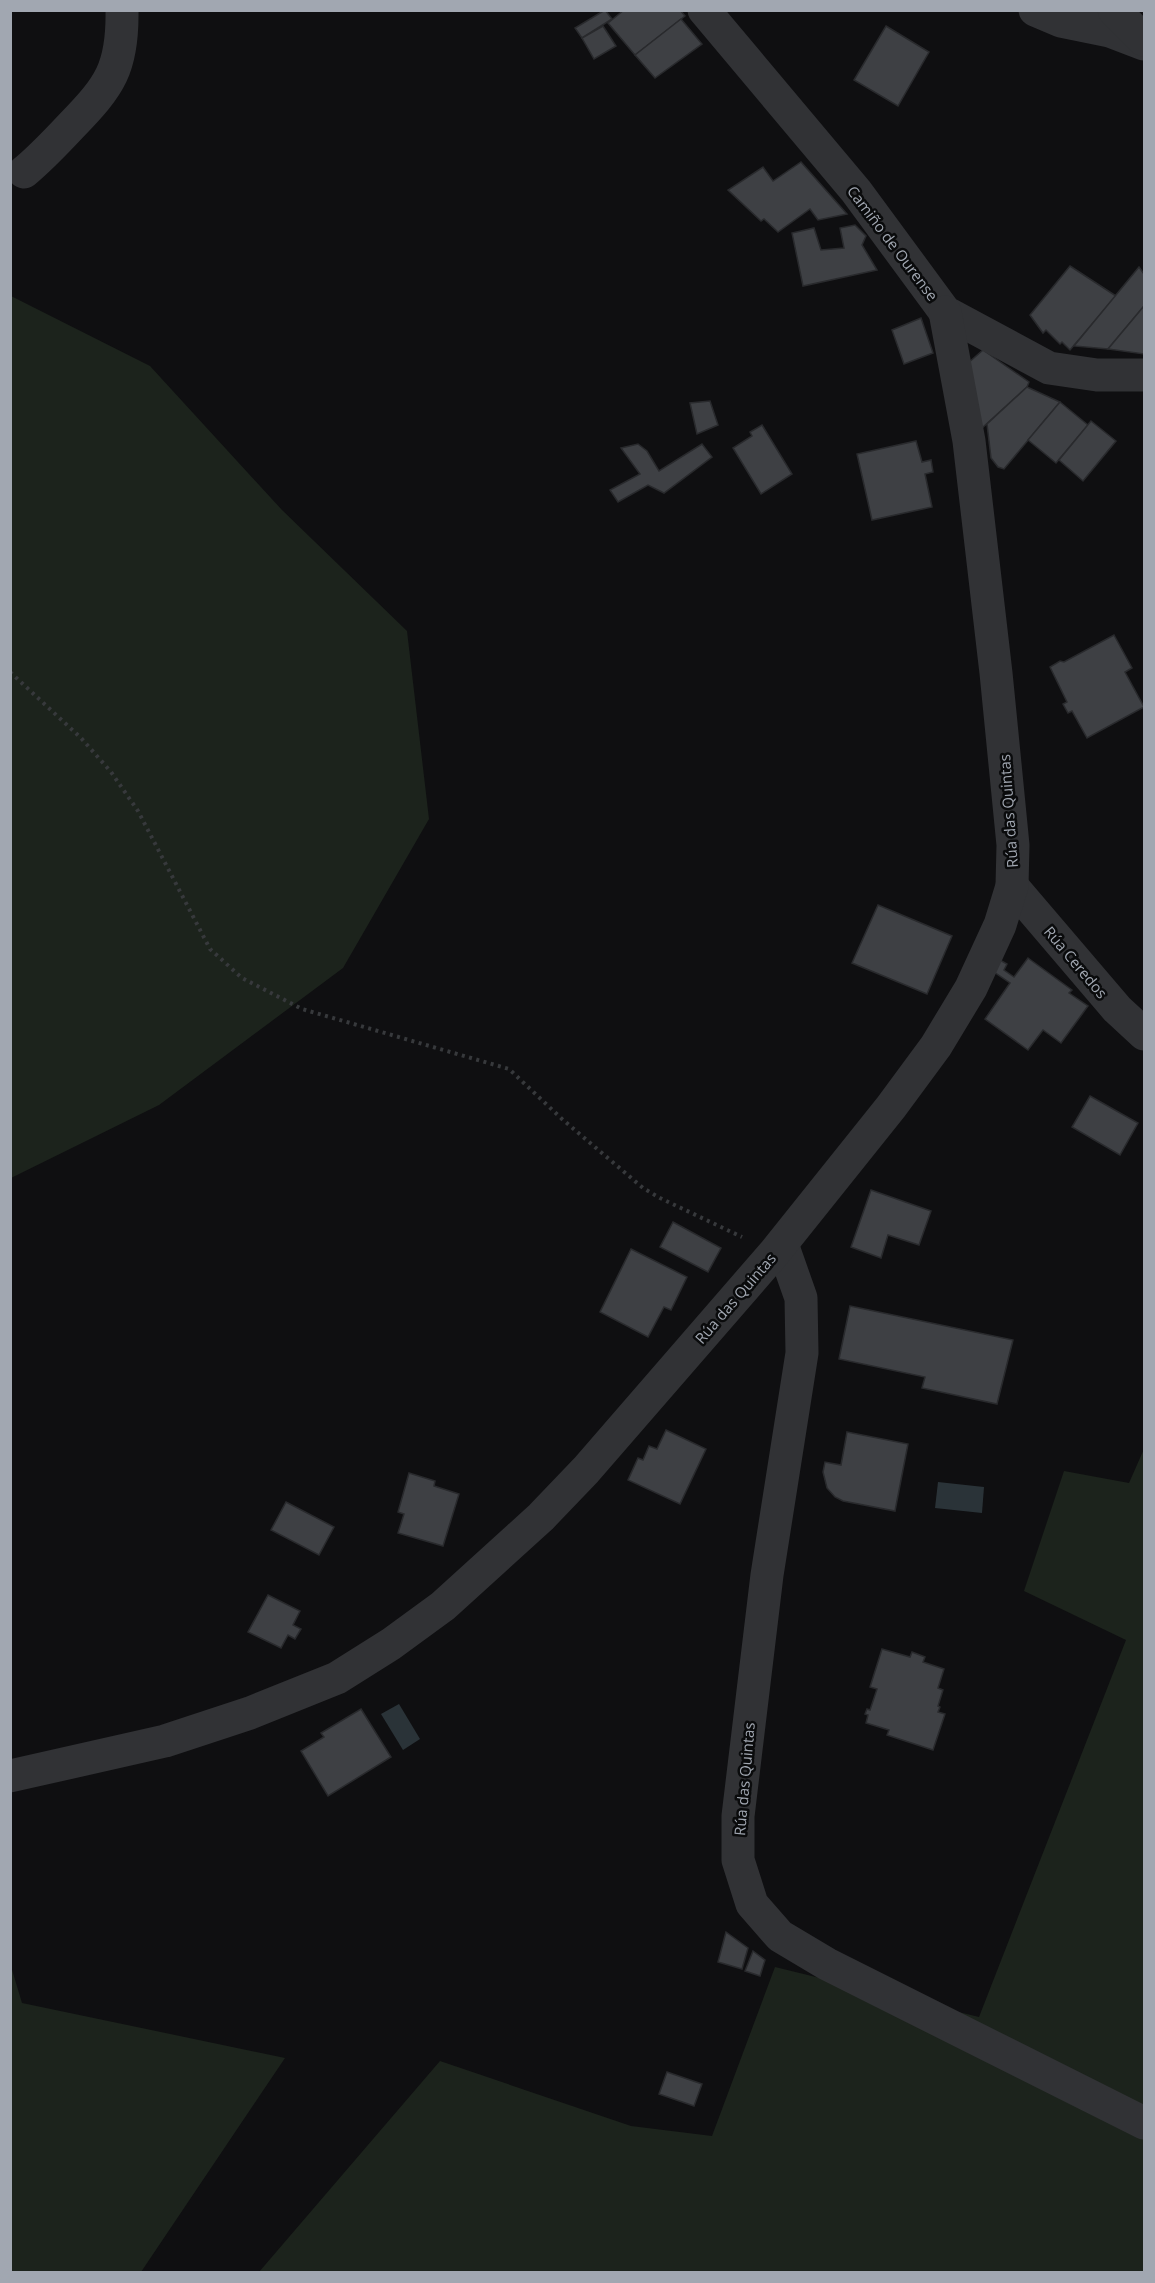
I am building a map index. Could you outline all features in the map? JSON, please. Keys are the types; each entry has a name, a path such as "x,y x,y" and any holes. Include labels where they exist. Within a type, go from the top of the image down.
{"street":[{"path":"24,172 99,97 109,82 120,50 122,10"},
{"name":"Camiño de Ourense","path":"704,10 856,191 945,312 1049,368 1097,375 1144,375"},
{"path":"1035,10 1061,21 1110,31 1144,42"},
{"path":"1114,10 1144,42"},
{"name":"Rúa das Quintas","path":"10,1776 165,1742 250,1713 337,1678 391,1644 443,1606 541,1517 586,1470 778,1248 891,1107 936,1046 971,988 1000,925 1012,886 1013,845 969,441 945,312"},
{"name":"Rúa Ceredos","path":"1012,886 1117,1010 1144,1034"},
{"name":"Rúa das Quintas","path":"778,1248 801,1298 802,1353 767,1575 738,1816 738,1860 752,1904 780,1936 827,1964 1144,2122"}],"path":[{"path":"10,672 81,738 111,772 138,811 210,949 242,978 267,993 302,1009 509,1069 562,1119 643,1188 660,1198 778,1248"}],"shaded area":[{"path":"11,296 150,366 282,510 407,631 429,819 343,968 159,1105 11,1178"},
{"path":"1144,1449 1144,2272 259,2272 440,2061 631,2126 712,2136 775,1967 979,2017 1126,1640 1024,1591 1064,1471 1129,1483"},
{"path":"938,1482 984,1487 982,1513 935,1508"},
{"path":"399,1704 420,1739 403,1750 381,1714"},
{"path":"10,1963 22,2003 285,2058 141,2272 11,2272"}],"building":[{"path":"605,10 612,19 582,38 575,28"},
{"path":"624,10 680,10 685,16 635,55 608,23"},
{"path":"681,19 702,44 655,78 635,55"},
{"path":"603,26 616,46 594,59 582,38"},
{"path":"886,26 929,52 898,106 854,80"},
{"path":"801,162 847,214 818,220 810,209 778,232 764,219 761,221 728,190 763,167 773,181"},
{"path":"855,225 866,236 862,245 877,270 803,286 792,233 814,228 821,250 844,248 840,228"},
{"path":"1070,266 1116,296 1070,350 1046,330 1043,333 1030,315"},
{"path":"1139,267 1144,274 1144,306 1108,349 1074,346"},
{"path":"1144,306 1144,354 1108,349"},
{"path":"921,318 933,353 904,364 892,330"},
{"path":"983,350 1029,382 1027,387 982,428 967,364"},
{"path":"1027,387 1060,402 1004,469 998,467 991,458 987,424"},
{"path":"710,401 718,425 697,434 690,403"},
{"path":"1060,402 1088,425 1056,463 1028,440"},
{"path":"1091,421 1116,441 1083,481 1059,460"},
{"path":"762,425 792,474 761,494 733,448 752,436 750,432"},
{"path":"916,441 922,462 931,460 933,472 925,474 932,507 872,520 857,454"},
{"path":"638,444 647,451 659,471 702,444 712,457 664,493 648,485 618,502 610,490 640,474 621,448"},
{"path":"1114,635 1132,668 1125,672 1144,707 1087,738 1072,711 1068,713 1063,704 1067,702 1050,667"},
{"path":"878,905 952,936 927,994 852,963"},
{"path":"1028,958 1072,990 1069,993 1088,1006 1061,1043 1043,1030 1028,1050 985,1019 1010,983 994,972 1000,960 1007,964 1004,970 1014,977"},
{"path":"1090,1096 1138,1123 1120,1155 1072,1127"},
{"path":"871,1190 931,1211 919,1245 888,1235 881,1258 851,1247"},
{"path":"673,1222 721,1248 708,1272 660,1247"},
{"path":"631,1249 687,1277 671,1310 664,1307 648,1337 600,1312"},
{"path":"850,1306 1013,1340 997,1404 922,1388 925,1377 839,1359"},
{"path":"666,1430 706,1449 680,1504 628,1480 638,1458 643,1460 649,1446 657,1449"},
{"path":"847,1432 908,1444 895,1511 843,1501 835,1497 827,1488 823,1472 825,1462 841,1465"},
{"path":"409,1473 435,1481 434,1486 459,1494 443,1546 398,1533 404,1514 398,1512"},
{"path":"286,1502 334,1527 319,1555 271,1530"},
{"path":"268,1595 300,1611 293,1625 301,1629 295,1639 288,1635 281,1648 248,1632"},
{"path":"882,1649 910,1657 912,1652 925,1657 923,1662 944,1669 938,1688 943,1690 938,1712 945,1714 933,1750 887,1735 889,1730 866,1723 868,1715 865,1714 867,1709 870,1710 877,1689 870,1687"},
{"path":"361,1709 391,1757 328,1796 301,1751 324,1737 321,1733"},
{"path":"726,1932 748,1948 742,1969 718,1962"},
{"path":"753,1951 765,1960 760,1976 745,1971"},
{"path":"667,2072 702,2084 694,2106 659,2094"}]}
